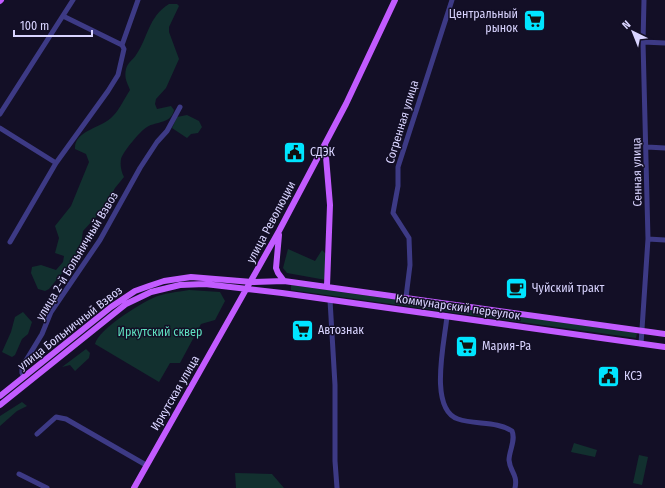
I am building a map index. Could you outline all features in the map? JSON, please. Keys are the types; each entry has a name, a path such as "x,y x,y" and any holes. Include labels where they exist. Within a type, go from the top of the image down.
{"main road":[{"name":"улица Революции","path":"248,289 346,104 395,0"},
{"path":"325,144 330,205 327,286"},
{"path":"279,231 276,268 279,276 284,280 275,285 276,289 282,293"},
{"name":"улица Больничный Взвоз","path":"0,396 123,298 149,286 164,281 191,277 252,282"},
{"name":"Коммунарский переулок","path":"252,282 284,280 665,334"},
{"name":"улица Больничный Взвоз","path":"0,405 102,323 138,297 166,287 180,285 205,284 248,289"},
{"name":"Коммунарский переулок","path":"248,289 665,347"},
{"name":"Иркутская улица","path":"134,488 248,289"}],"street":[{"path":"0,114 73,0"},
{"path":"10,242 56,163 118,74 122,66 124,49 122,45 138,0"},
{"name":"Согренная улица","path":"406,297 410,250 407,233 393,212 398,186 398,167 452,0"},
{"name":"Сенная улица","path":"641,344 648,239 647,147 643,42 644,0"},
{"path":"63,16 122,45"},
{"path":"643,42 665,43"},
{"name":"улица 2-й Больничный Взвоз","path":"24,377 22,367 42,334 51,312 100,240 140,168 157,142 167,131 180,107"},
{"path":"0,128 56,163"},
{"path":"647,147 665,148"},
{"path":"648,239 665,240"},
{"path":"330,300 335,385 335,461 337,488"},
{"path":"447,316 440,385 442,398 449,412 458,419 512,431 513,439 509,460 516,477 515,488"},
{"path":"37,434 56,417 66,419 146,465"},
{"path":"19,474 47,488"}],"green space":[{"path":"169,4 177,4 179,6 169,27 169,32 179,59 166,88 156,99 155,104 157,109 171,106 174,110 172,115 163,122 147,127 128,147 121,159 121,168 124,177 115,188 105,207 83,231 80,251 49,289 45,291 38,289 31,273 32,267 41,265 56,270 63,262 64,256 55,253 59,238 55,226 71,206 89,162 86,154 75,149 76,143 84,133 103,124 118,110 130,90 125,72 127,67 140,48 152,21 162,9"},
{"path":"187,115 199,121 202,127 198,133 191,134 187,138 172,128 177,117"},
{"path":"288,249 315,261 322,250 327,255 326,280 287,273 283,268"},
{"path":"291,285 637,333 636,338 291,290"},
{"name":"Иркутский сквер","path":"189,290 220,292 225,301 215,320 201,324 180,363 170,363 159,382 95,344 104,331 138,306 161,295"},
{"path":"23,312 32,322 28,334 22,339 15,355 12,357 2,352 11,332 15,317"},
{"path":"86,349 90,353 89,358 75,371 70,365 62,367"},
{"path":"22,402 27,406 17,411 0,426 0,416"},
{"path":"574,443 597,450 595,457 571,452"},
{"path":"639,455 648,457 642,485 633,483"},
{"path":"235,473 272,474 284,488 236,488"}],"place":[{"name":"Центральный рынок","path":"534,21"},
{"name":"СДЭК","path":"295,152"},
{"name":"Чуйский тракт","path":"516,288"},
{"name":"Автознак","path":"302,330"},
{"name":"Мария-Ра","path":"467,346"},
{"name":"КСЭ","path":"609,376"}]}
